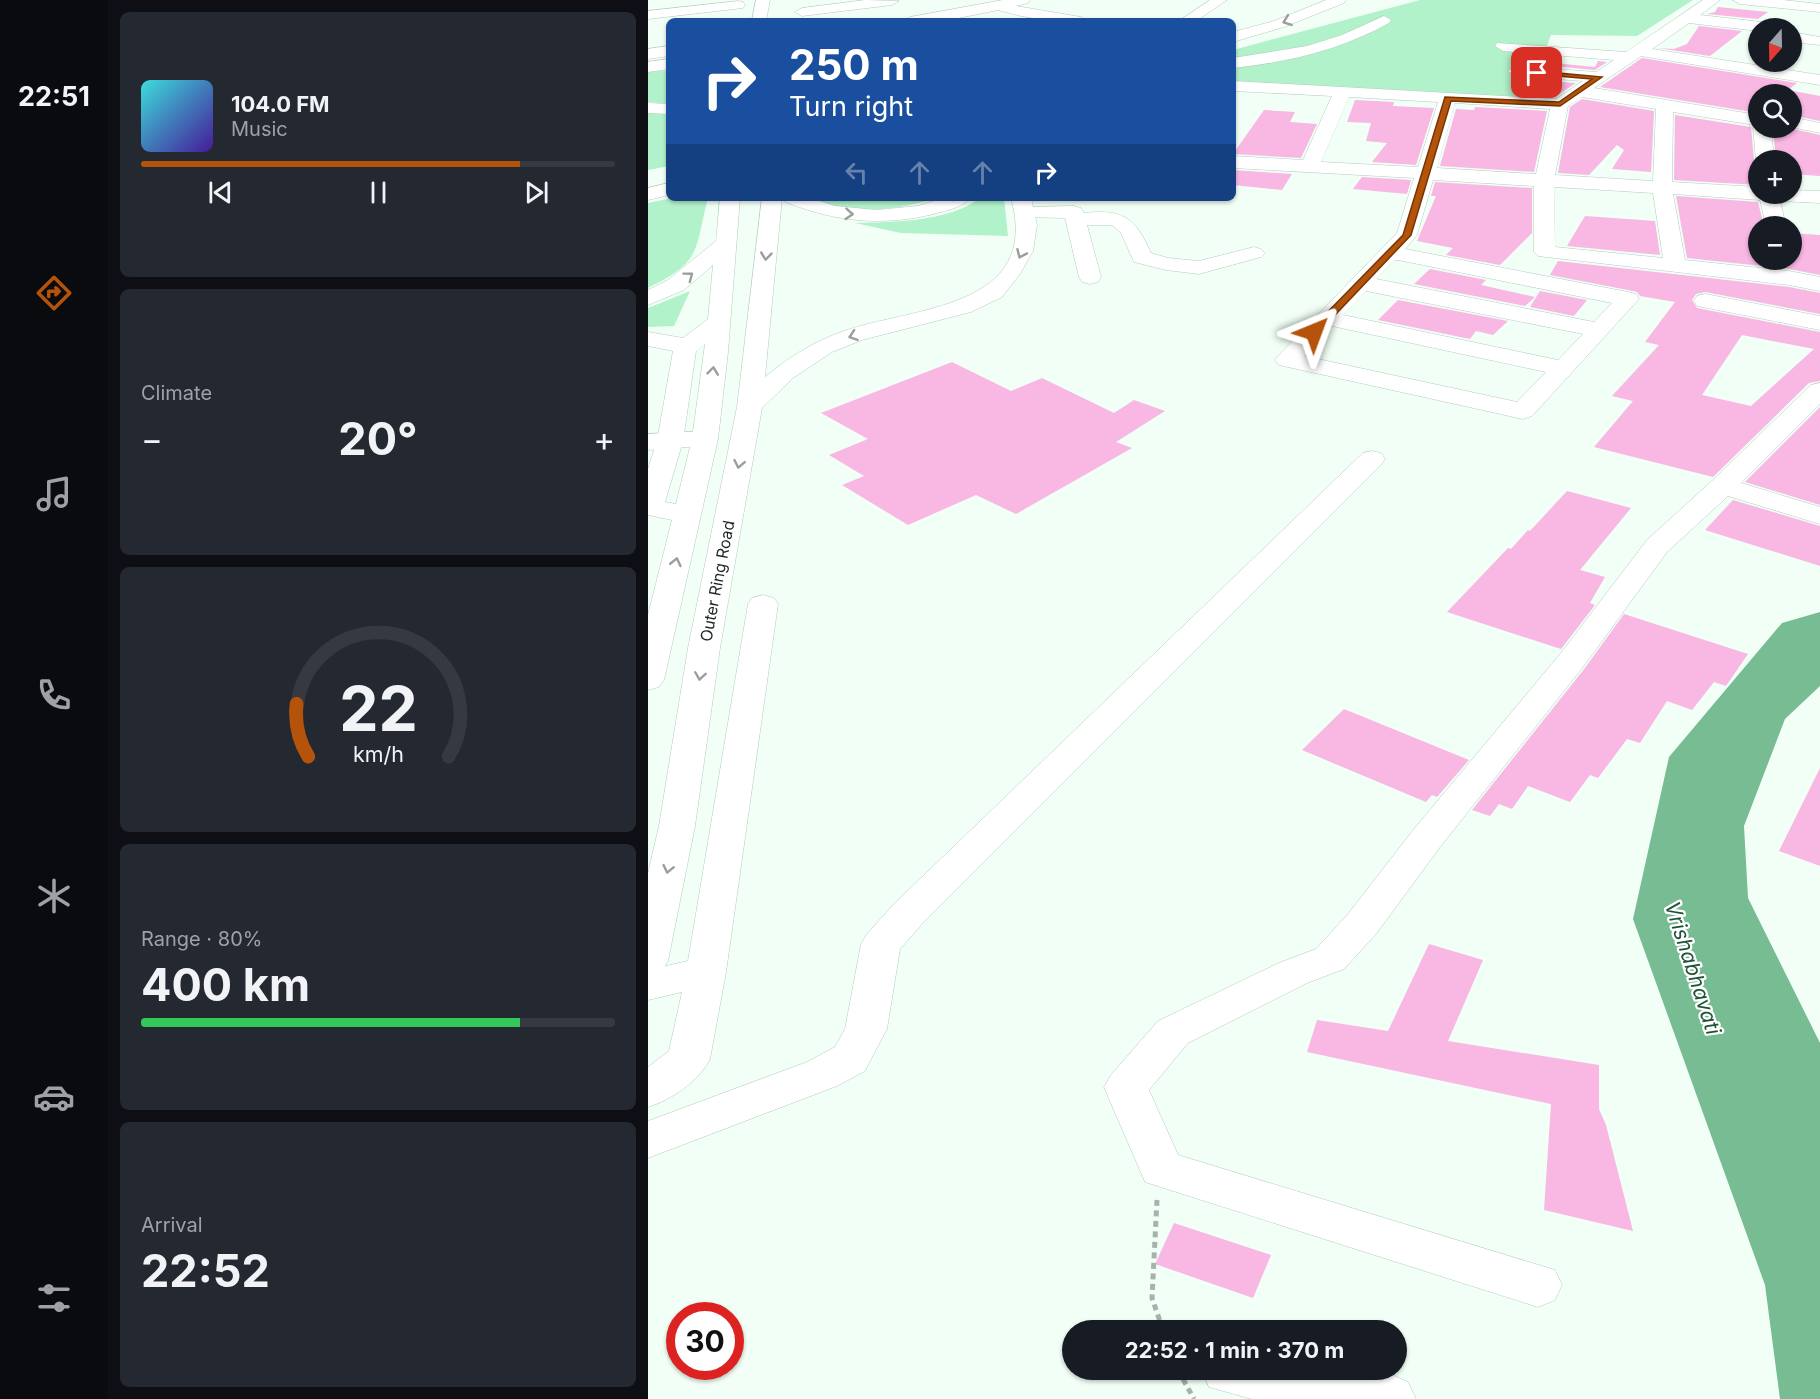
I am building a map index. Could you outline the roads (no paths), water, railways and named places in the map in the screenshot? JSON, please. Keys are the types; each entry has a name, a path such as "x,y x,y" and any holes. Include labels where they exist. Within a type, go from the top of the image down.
{"main road":[{"path":"760,18 763,0"},
{"path":"941,18 990,5 1023,0"},
{"path":"1191,18 1220,0"},
{"path":"1236,36 1280,24 1340,0"},
{"path":"1240,92 1342,93 1560,104 1605,73 1634,60 1662,35 1713,0"},
{"path":"1740,0 1820,8"},
{"path":"802,11 892,1"},
{"path":"648,15 739,2 736,18"},
{"path":"1290,2 1325,7"},
{"path":"648,10 656,3"},
{"path":"990,5 1062,18"},
{"path":"1687,18 1748,28"},
{"path":"1236,63 1279,58 1325,47 1357,36 1384,20"},
{"path":"1731,39 1740,32 1748,31"},
{"path":"1662,35 1683,38"},
{"path":"1802,39 1817,41"},
{"path":"1503,46 1818,80"},
{"path":"648,54 666,51"},
{"path":"648,67 666,64"},
{"path":"1516,71 1605,73"},
{"path":"1802,89 1818,80"},
{"path":"1579,91 1748,118"},
{"path":"1309,167 1342,93"},
{"path":"1398,254 1628,299 1523,411 1287,360 1407,235 1448,99"},
{"path":"1560,104 1544,180 1545,252 1675,265 1748,268"},
{"path":"1665,105 1662,188 1675,265"},
{"path":"648,108 666,109"},
{"path":"1802,124 1820,128"},
{"path":"1236,162 1748,192"},
{"path":"648,180 666,177"},
{"path":"648,194 666,190"},
{"path":"1802,196 1820,197"},
{"path":"648,680 658,598 687,515 705,439 730,201"},
{"name":"Outer Ring Road","path":"648,962 677,826 704,648 750,406 772,201"},
{"path":"800,201 822,210 841,214 882,215 936,207 952,201"},
{"path":"750,406 772,381 821,349 854,335 955,308 993,292 1002,284 1021,258 1027,239 1023,205 1074,212 1090,278"},
{"path":"1077,220 1106,217 1121,219 1132,232 1142,256 1166,264 1199,268 1254,253"},
{"path":"648,298 676,285 724,245"},
{"path":"1789,270 1820,284"},
{"path":"1361,283 1599,330"},
{"path":"1705,301 1820,323"},
{"path":"1327,318 1563,368"},
{"path":"687,515 649,510 659,442 685,348 718,322"},
{"path":"648,339 673,342 685,348"},
{"path":"1538,1285 1161,1169 1126,1088 1173,1032 1293,973 1330,959 1362,924 1427,838 1572,660 1657,546 1723,486 1820,390"},
{"path":"659,442 705,439"},
{"path":"648,1140 822,1074 850,1059 866,1029 881,944 908,914 1372,459"},
{"path":"1723,486 1820,516"},
{"path":"648,1090 690,1059 706,972 763,604"},
{"path":"648,985 706,972"},
{"path":"1275,1380 1304,1386 1384,1395 1390,1399"}],"water":[{"name":"Vrishabhavati","path":"1820,612 1820,686 1785,719 1744,826 1748,898 1820,1043 1820,1399 1780,1399 1765,1285 1633,919 1669,757 1782,623"}]}
